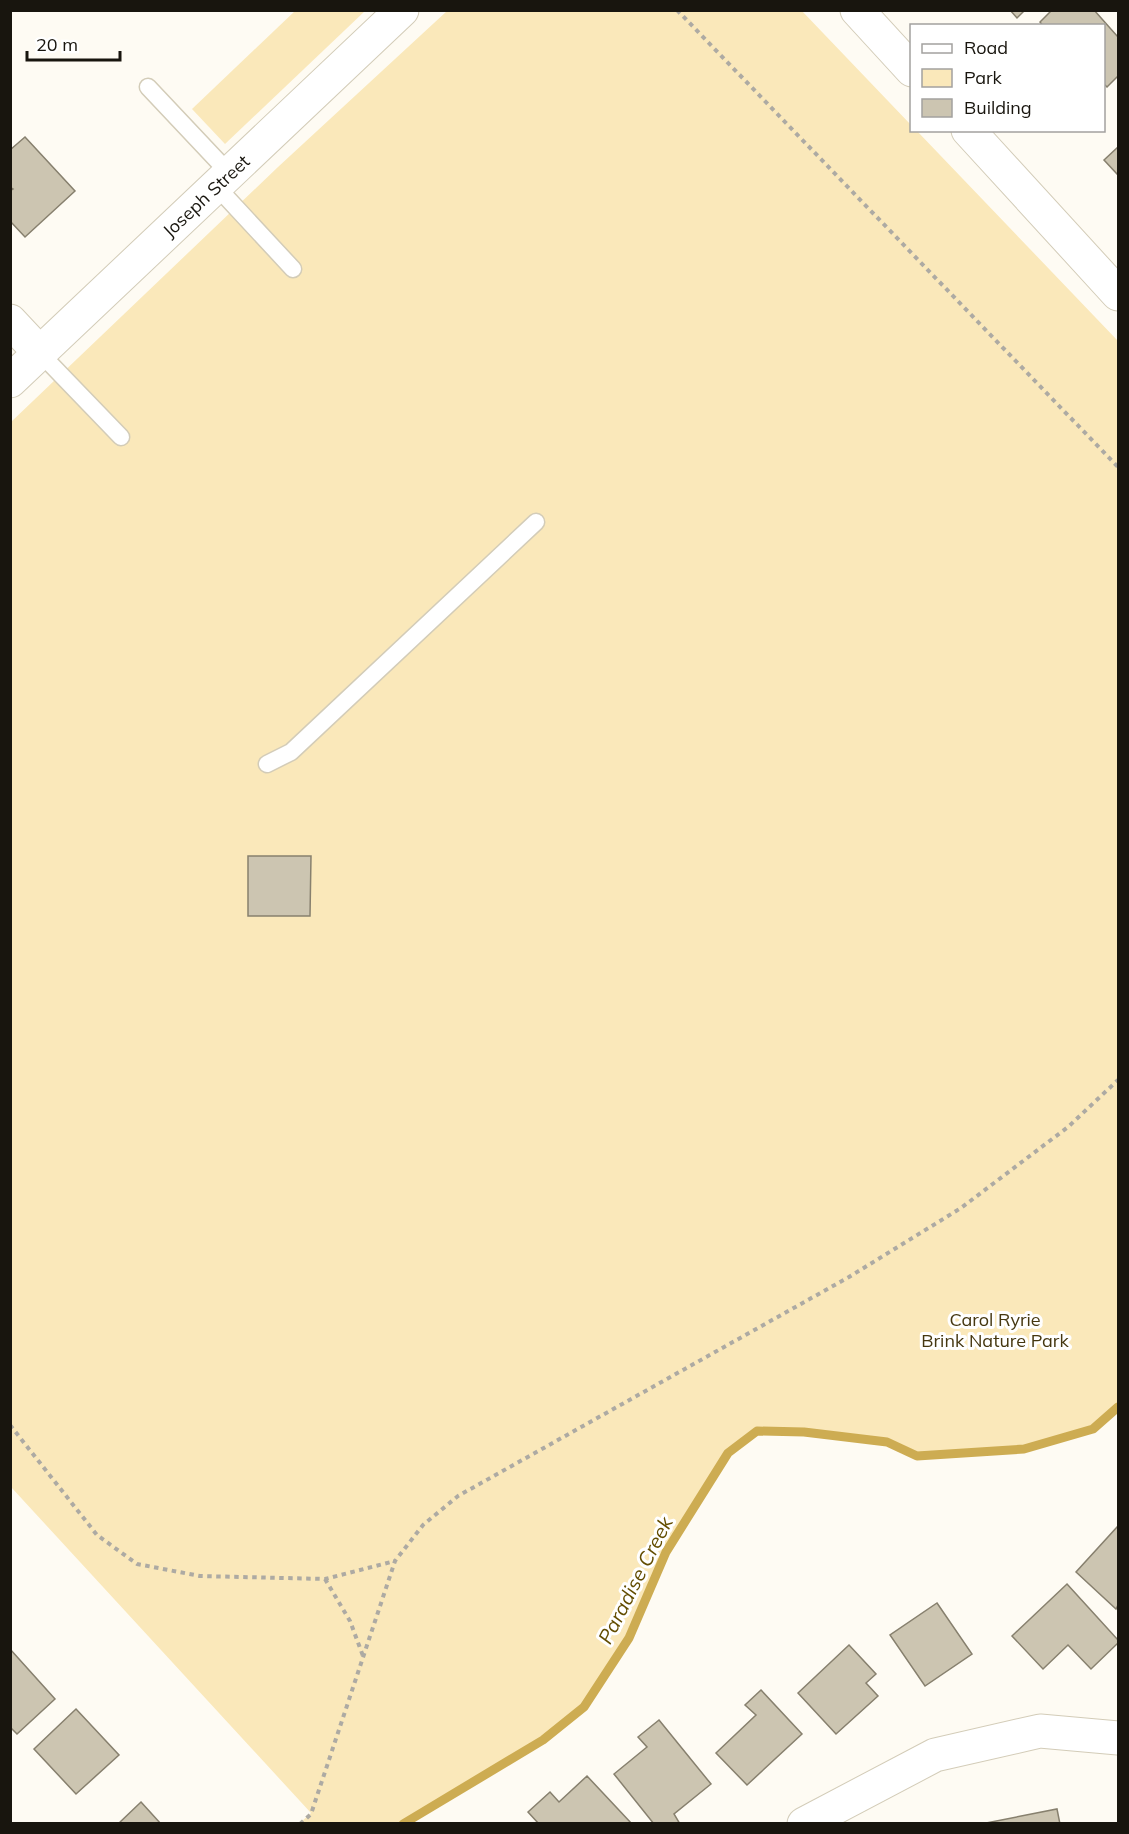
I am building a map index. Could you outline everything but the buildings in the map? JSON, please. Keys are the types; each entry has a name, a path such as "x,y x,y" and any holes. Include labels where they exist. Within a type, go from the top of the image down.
{"street":[{"name":"Joseph Street","path":"10,381 402,10"},
{"path":"857,10 910,68"},
{"path":"970,132 1119,294"},
{"path":"10,321 40,353"},
{"path":"804,1824 935,1755 1040,1731 1119,1738"}],"lane":[{"path":"148,87 293,268"},
{"path":"40,353 121,437"},
{"path":"267,764 291,752 536,522"}],"path":[{"path":"677,10 1119,467"},
{"path":"300,1824 311,1814 395,1561 423,1525 458,1496 839,1283 961,1208 1068,1127 1119,1080"},
{"path":"10,1425 97,1535 137,1564 200,1576 325,1579 395,1561"},
{"path":"325,1579 350,1621 363,1656"}],"green space":[{"path":"296,10 365,11 225,144 192,109"},
{"name":"Carol Ryrie Brink Nature Park","path":"447,11 802,11 910,124 910,132 918,132 1118,341 1118,1407 1093,1429 1024,1449 917,1456 887,1442 804,1432 757,1431 728,1453 666,1552 629,1638 584,1707 543,1740 403,1823 300,1823 311,1813 11,1487 11,422 278,167"}],"waterway":[{"name":"Paradise Creek","path":"403,1824 543,1740 584,1707 629,1638 666,1552 728,1453 757,1431 804,1432 887,1442 917,1456 1024,1449 1093,1429 1118,1407"}]}
